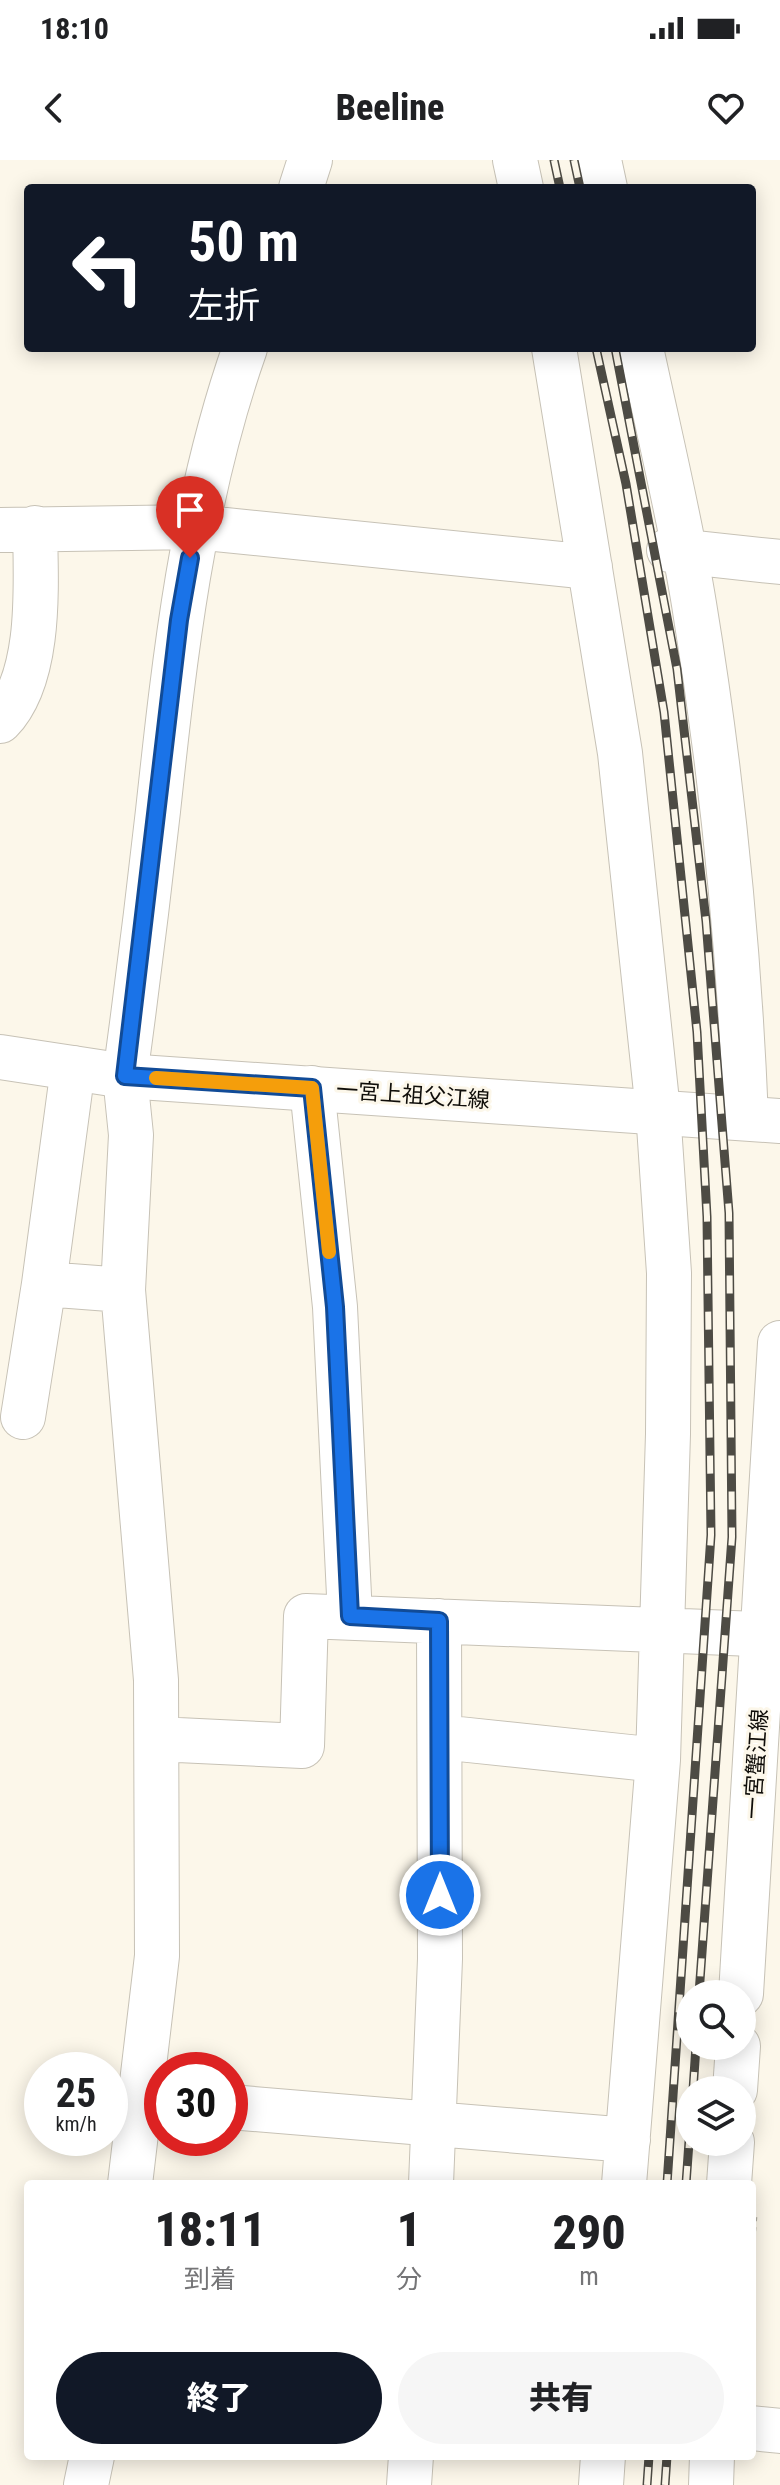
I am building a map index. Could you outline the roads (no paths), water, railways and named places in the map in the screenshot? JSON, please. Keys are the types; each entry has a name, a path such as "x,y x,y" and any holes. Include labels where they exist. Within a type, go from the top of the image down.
{"street":[{"path":"302,184 310,160"},
{"path":"515,160 520,184"},
{"path":"599,160 604,184"},
{"path":"152,2052 157,1956 157,1739 147,1557 123,1290 131,1135 125,1076 179,620 196,527 229,395 244,352"},
{"path":"555,352 620,753 658,1111 669,1273 658,1760 624,2180"},
{"path":"642,352 718,772 739,976 763,1120"},
{"path":"0,721 14,707 29,660 36,584 17,529 196,527 590,567"},
{"path":"676,551 780,562"},
{"name":"一宮上祖父江線","path":"0,1057 125,1076 763,1120"},
{"path":"23,1417 73,1068"},
{"path":"312,1088 335,1307 350,1616"},
{"path":"44,1284 123,1290"},
{"name":"一宮蟹江線","path":"742,1980 772,1634 780,1343"},
{"path":"157,1739 302,1746 306,1616 663,1633 772,1634"},
{"path":"431,2180 440,1959 439,1621"},
{"path":"440,1737 658,1760"},
{"path":"248,2109 435,2127 628,2140"},
{"path":"131,2180 144,2125"},
{"path":"729,2180 731,2156"},
{"path":"756,2428 780,2431"},
{"path":"86,2485 91,2460"},
{"path":"409,2485 411,2460"},
{"path":"601,2485 603,2460"},
{"path":"711,2485 712,2460"}],"railway":[{"path":"554,160 559,184"},
{"path":"574,160 579,184"},
{"path":"597,352 626,484 664,712 697,1032 707,1217 711,1535 667,2180"},
{"path":"616,352 677,669 706,921 729,1213 732,1537 700,1980"},
{"path":"694,2076 695,2060"},
{"path":"686,2180 688,2156"},
{"path":"647,2485 649,2460"},
{"path":"665,2485 667,2460"}]}
